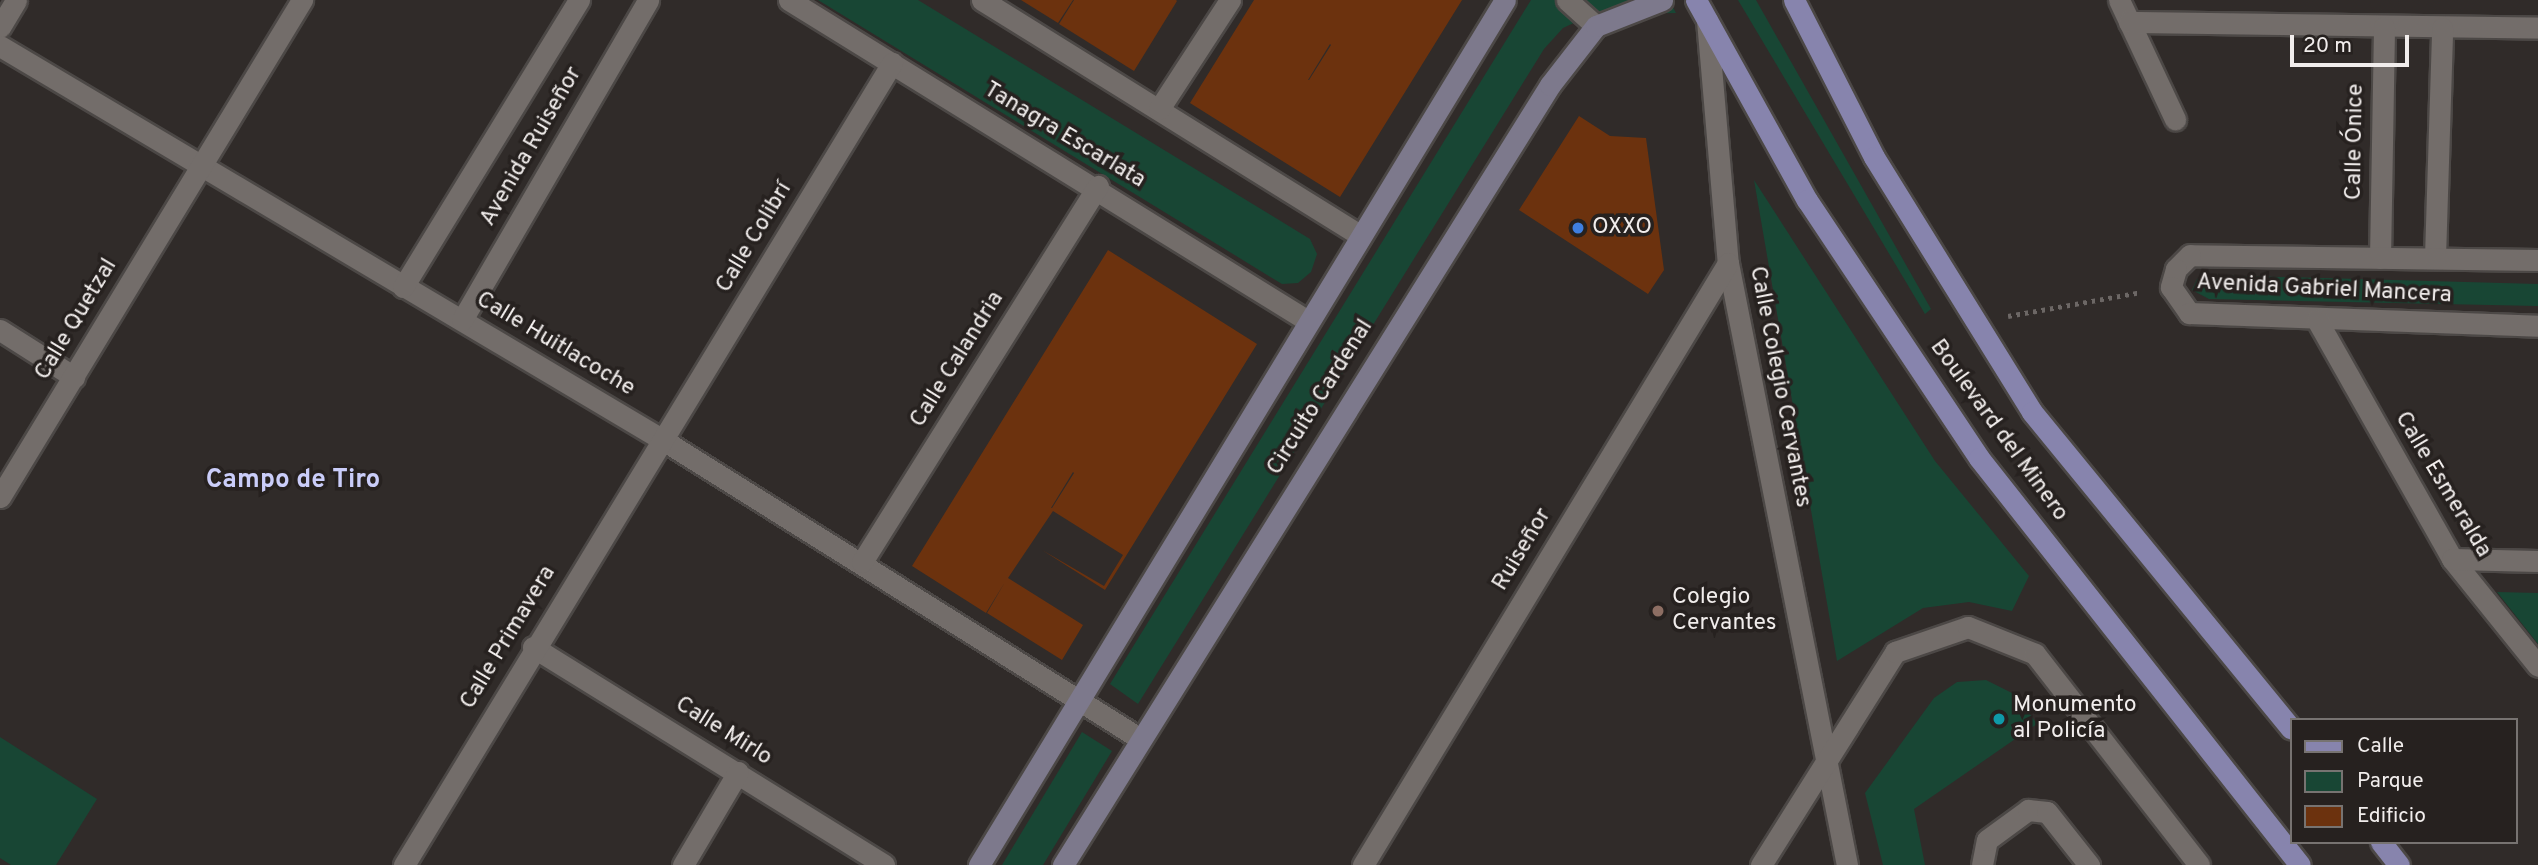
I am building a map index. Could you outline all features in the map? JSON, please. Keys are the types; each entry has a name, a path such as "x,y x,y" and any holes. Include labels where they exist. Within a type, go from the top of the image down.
{"main road":[{"name":"Boulevard del Minero","path":"1696,0 1807,200 1979,458 2300,865"},
{"name":"Boulevard del Minero","path":"1794,0 1874,157 2032,412 2290,728"},
{"path":"2383,844 2399,865"}],"street":[{"path":"0,27 16,0"},
{"name":"Calle Quetzal","path":"0,497 302,0"},
{"name":"Avenida Ruiseñor","path":"403,287 579,0"},
{"name":"Avenida Ruiseñor","path":"462,320 648,0"},
{"name":"Tanagra Escarlata","path":"789,0 1098,187 1308,321"},
{"path":"982,0 1361,236"},
{"path":"1159,109 1230,0"},
{"path":"979,865 1075,700 1504,0"},
{"path":"1567,0 1596,26 1662,0"},
{"path":"2119,0 2175,119"},
{"name":"Calle Colegio Cervantes","path":"1707,20 1728,263 1822,760 1847,865"},
{"path":"2129,22 2538,28"},
{"name":"Circuito Cardenal","path":"1063,865 1139,738 1550,85 1596,26"},
{"name":"Calle Ónice","path":"2380,258 2384,27"},
{"path":"2435,257 2442,28"},
{"name":"Calle Huitlacoche","path":"0,46 197,169 462,320 663,440 862,562 1075,700 1139,738"},
{"name":"Calle Colibrí","path":"663,440 892,63"},
{"name":"Calle Calandria","path":"862,562 1098,187"},
{"name":"Avenida Gabriel Mancera","path":"2538,260 2190,255 2176,269 2171,287 2189,313 2317,320 2538,326"},
{"name":"Ruiseñor","path":"1363,865 1728,263"},
{"name":"Calle Esmeralda","path":"2317,320 2452,559 2538,666"},
{"path":"0,330 74,377"},
{"name":"Calle Primavera","path":"404,865 533,647 663,440"},
{"path":"2452,559 2538,561"},
{"path":"1761,865 1822,760 1895,652 1968,627 2035,654 2199,865"},
{"name":"Calle Mirlo","path":"533,647 884,865"},
{"path":"683,865 738,772"},
{"path":"1982,865 1987,840 2028,810 2047,812 2088,865"}],"path":[{"path":"1976,322 2171,287"}],"green space":[{"path":"818,0 918,0 1310,239 1317,254 1311,272 1298,283 1282,284"},
{"path":"1531,0 1669,0 1676,13 1593,14 1563,28 1544,49 1138,704 1110,684"},
{"path":"1738,0 1756,0 1931,309 1925,314"},
{"path":"1754,180 1935,461 2029,576 2012,611 1969,602 1923,608 1837,661"},
{"path":"2209,275 2538,284 2538,306 2209,299 2192,290 2197,279"},
{"path":"2497,592 2538,593 2538,644"},
{"path":"1986,680 2016,695 2037,724 1914,809 1925,865 1883,865 1865,793 1934,698 1957,682"},
{"path":"1082,732 1112,751 1043,865 1002,865"},
{"path":"0,737 97,799 56,865 11,865 0,858"}],"building":[{"path":"1021,0 1073,0 1058,23"},
{"path":"1074,0 1177,1 1134,71 1059,24"},
{"path":"1254,0 1462,0 1340,197 1190,103","holes":["1330,44 1309,80 1308,80"]},
{"path":"1579,116 1610,136 1646,138 1664,270 1648,294 1519,210"},
{"path":"1108,250 1257,344 1105,590 1042,550 1104,586 1123,555 1053,511 1008,578 1083,625 1062,660 987,613 1005,582 986,613 912,566","holes":["1073,472 1052,508 1051,508"]}],"place":[{"name":"OXXO","path":"1578,228"},
{"name":"Colegio Cervantes","path":"1658,611"},
{"name":"Monumento al Policía","path":"1999,719"}],"district":[{"name":"Campo de Tiro","path":"293,481"}]}
